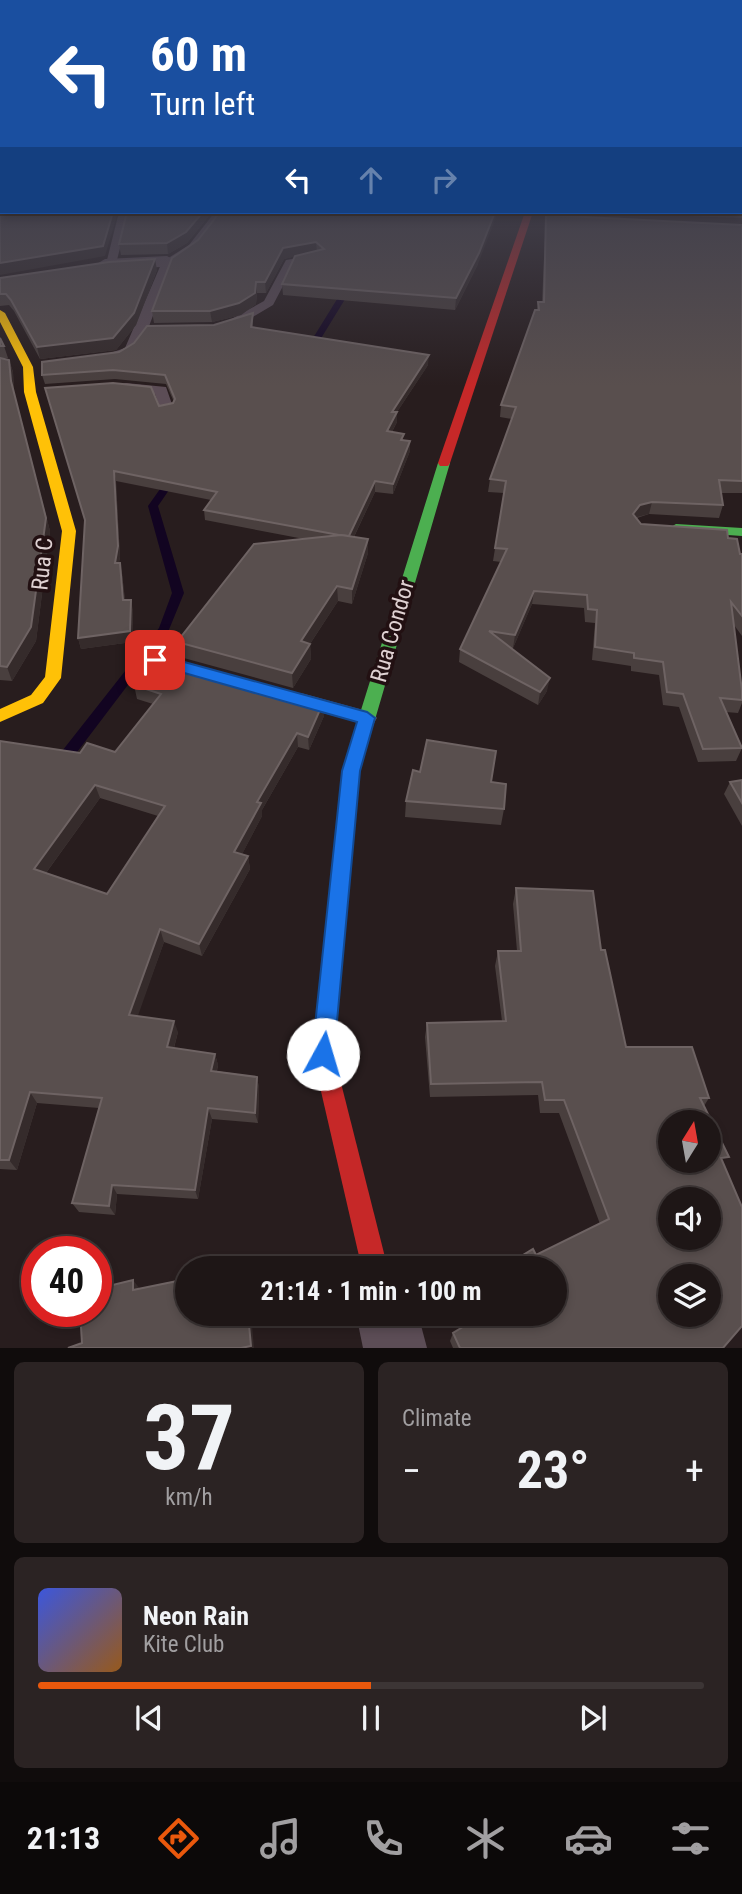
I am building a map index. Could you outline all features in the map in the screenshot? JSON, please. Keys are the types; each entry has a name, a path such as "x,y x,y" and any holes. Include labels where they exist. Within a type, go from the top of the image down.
{"street":[{"name":"Rua Condor","path":"372,1256 323,1054 351,771 428,509 518,260"},
{"path":"89,268 111,264 167,262"},
{"name":"Rua C","path":"0,313 35,366 36,392 69,531 53,678 37,699 0,716"},
{"path":"662,528 741,533"},
{"path":"390,1326 395,1348"}],"lane":[{"path":"111,264 112,260"},
{"path":"94,359 130,351 148,329 167,262 171,260"},
{"path":"214,328 239,322 269,303 293,260"},
{"path":"5,363 35,366"},
{"path":"115,386 160,390 167,410"},
{"path":"287,696 367,718"}],"building":[{"path":"155,260 134,313 113,338 37,347 11,300 6,294 0,294 0,278 109,262"},
{"path":"171,260 277,260 265,282 256,282 255,293 239,303 210,311 152,311"},
{"path":"293,260 475,260 456,298 282,284"},
{"path":"545,260 742,260 742,481 719,480 723,505 652,502 640,505 633,514 641,524 727,530 728,538 737,539 742,554 742,616 731,602 742,700 720,698 742,748 703,749 683,694 667,692 663,662 634,658 634,653 595,647 597,610 588,609 587,595 534,591 515,635 489,631 550,678 540,692 460,649 507,549 495,548 506,481 490,479 516,407 501,405 535,310 539,310 538,302 544,302"},
{"path":"253,313 251,327 429,355 392,412 397,412 387,431 404,434 401,440 410,441 393,484 375,481 349,536 204,510 217,492 114,471 118,546 115,563 120,563 123,600 131,600 130,631 78,638 85,520 45,388 113,383 151,387 159,406 173,403 175,399 165,375 113,370 42,375 42,362 119,352 134,343 147,326 214,325"},
{"path":"0,358 9,360 11,381 46,518 31,627 7,667 0,666"},
{"path":"341,535 368,539 352,589 337,586 301,641 310,644 292,673 177,642 254,544"},
{"path":"153,657 323,703 308,737 297,733 257,802 261,803 234,852 248,856 199,944 160,929 129,1015 174,1021 167,1047 215,1054 211,1071 257,1077 255,1113 208,1108 195,1190 112,1185 109,1206 72,1203 102,1098 30,1092 9,1160 0,1160 0,741 80,753 87,743 115,752 161,694 134,685","holes":["95,785 165,806 107,894 34,869"]},
{"path":"427,740 496,751 491,782 506,784 504,809 406,801 413,770 420,772"},
{"path":"742,780 742,803 730,782"},
{"path":"516,888 593,891 601,950 605,950 626,1047 692,1047 709,1098 700,1098 706,1110 658,1110 658,1173 721,1173 721,1158 742,1207 742,1326 723,1348 460,1348 453,1333 464,1326 567,1326 567,1256 521,1256 533,1249 536,1255 609,1219 564,1100 545,1100 542,1082 431,1084 427,1023 506,1021 498,951 521,951"},
{"path":"721,1141 729,1157 721,1158"},
{"path":"133,1280 133,1290 175,1281 175,1326 249,1326 251,1346 68,1348 82,1343 81,1327 112,1327 112,1285"}],"waterway":[{"path":"309,351 343,296 342,285"},
{"path":"60,764 164,629 178,593 153,506 173,477"}],"traffic: fast":[{"path":"331,1087 323,1054 351,771 444,463"},
{"path":"676,528 742,532"}],"traffic: slow":[{"path":"0,313 28,367 30,392 69,531 53,678 37,699 0,716"}],"traffic: jam":[{"path":"444,463 513,260"},
{"path":"331,1087 372,1256"}],"route":[{"path":"155,660 367,718 351,771 323,1054"}]}
